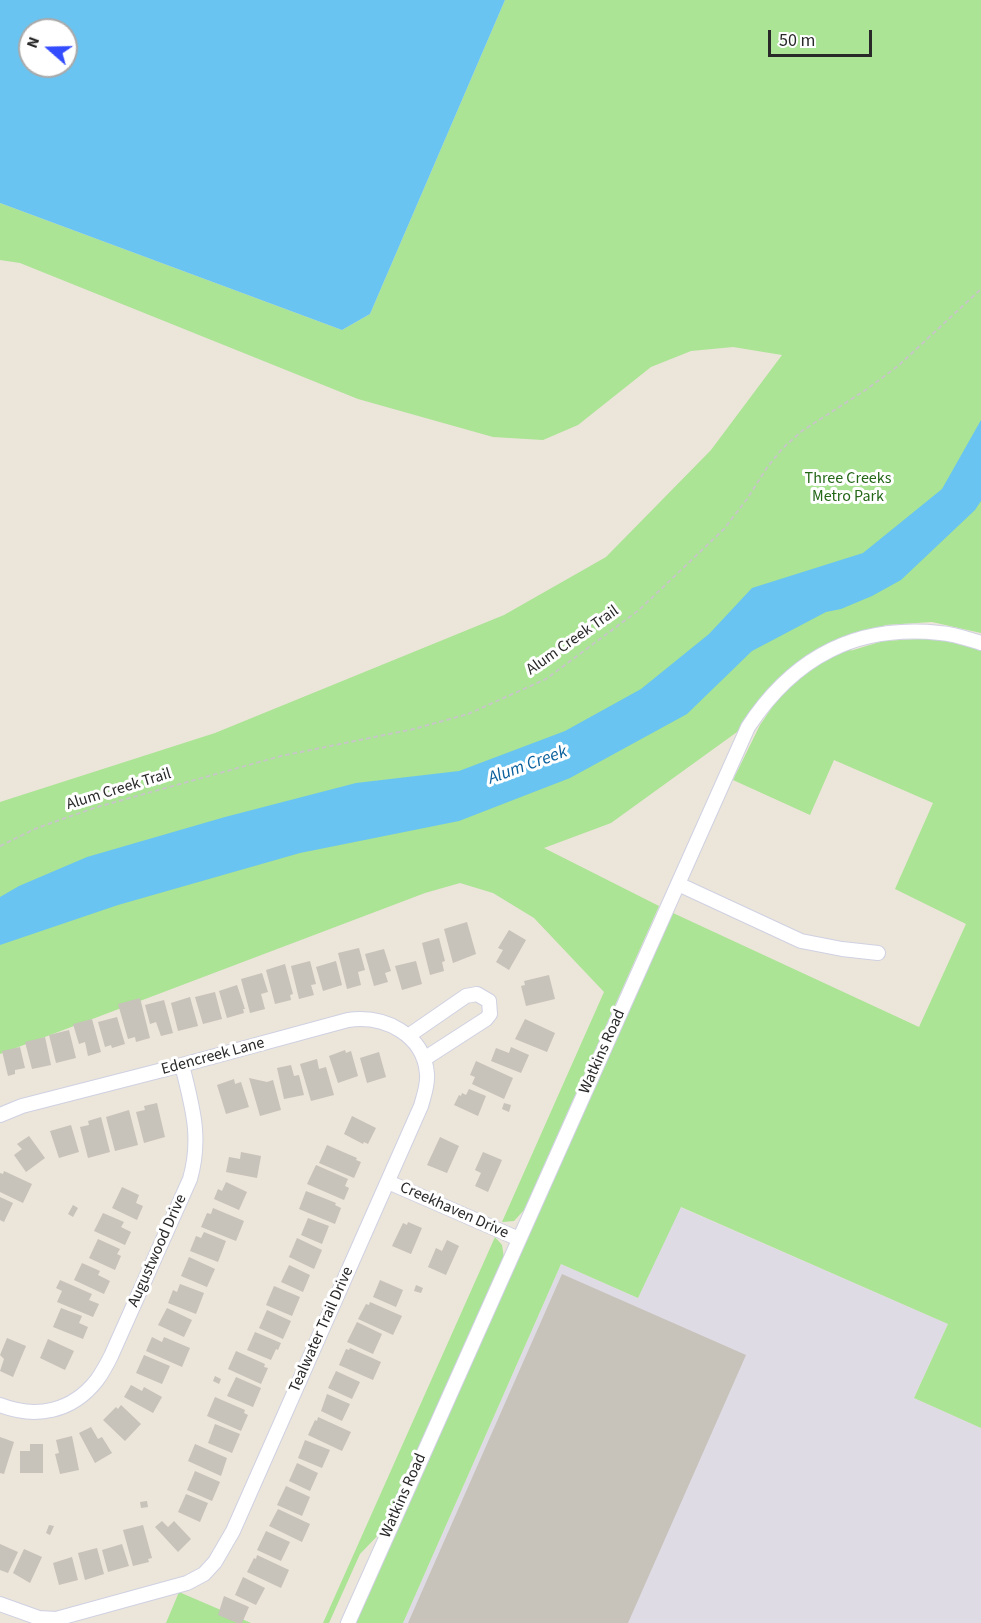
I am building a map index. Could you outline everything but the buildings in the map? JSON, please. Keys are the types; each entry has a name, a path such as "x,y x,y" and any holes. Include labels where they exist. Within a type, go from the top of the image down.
{"street":[{"name":"Watkins Road","path":"348,1623 748,727 765,701 802,667 836,647 861,638 909,632 942,633 981,643"},
{"path":"678,884 801,941 878,953"},
{"path":"408,1036 466,996 477,994 489,1001 490,1014 486,1019 422,1054"},
{"name":"Edencreek Lane","path":"0,1115 22,1106 348,1020 365,1018 383,1021 408,1036 422,1054"},
{"name":"Tealwater Trail Drive","path":"0,1604 39,1618 56,1619 175,1587 204,1574 225,1548 421,1106 427,1074 422,1054"},
{"name":"Augustwood Drive","path":"0,1405 20,1411 43,1413 56,1410 80,1397 96,1381 111,1356 190,1179 195,1161 196,1124 182,1065"},
{"name":"Creekhaven Drive","path":"388,1182 519,1239"}],"path":[{"name":"Alum Creek Trail","path":"0,846 37,828 97,807 281,756 414,729 468,714 546,679 639,610 724,529 783,448 802,432 898,366 981,289"}],"shaded area":[{"path":"680,1207 948,1324 914,1398 981,1428 981,1623 403,1623 561,1264 638,1298"}],"green space":[{"name":"Three Creeks Metro Park","path":"505,0 981,0 981,633 932,622 885,625 850,651 883,641 935,638 981,650 981,1428 914,1398 948,1324 681,1207 638,1298 561,1264 403,1623 356,1623 673,913 919,1027 966,924 895,889 933,803 834,760 810,815 733,780 760,725 773,706 611,823 544,848 659,906 524,1210 514,1221 502,1222 604,992 534,918 493,893 460,883 425,893 0,1054 0,802 215,733 504,615 606,557 711,450 782,355 733,347 691,351 651,367 578,425 543,440 493,437 358,399 20,263 0,260 0,203 342,330 370,314"},
{"path":"495,1237 502,1245 504,1258 383,1530 360,1554 329,1623 323,1623"},
{"path":"179,1592 251,1623 166,1623"}],"water":[{"path":"0,0 505,0 370,314 342,330 0,203"},
{"name":"Alum Creek","path":"981,420 981,501 975,510 901,580 872,596 841,609 826,612 752,651 687,714 570,778 459,821 300,853 118,905 0,945 0,897 19,886 87,857 225,817 356,783 459,771 565,731 641,689 709,634 752,588 863,553 942,489"}]}
